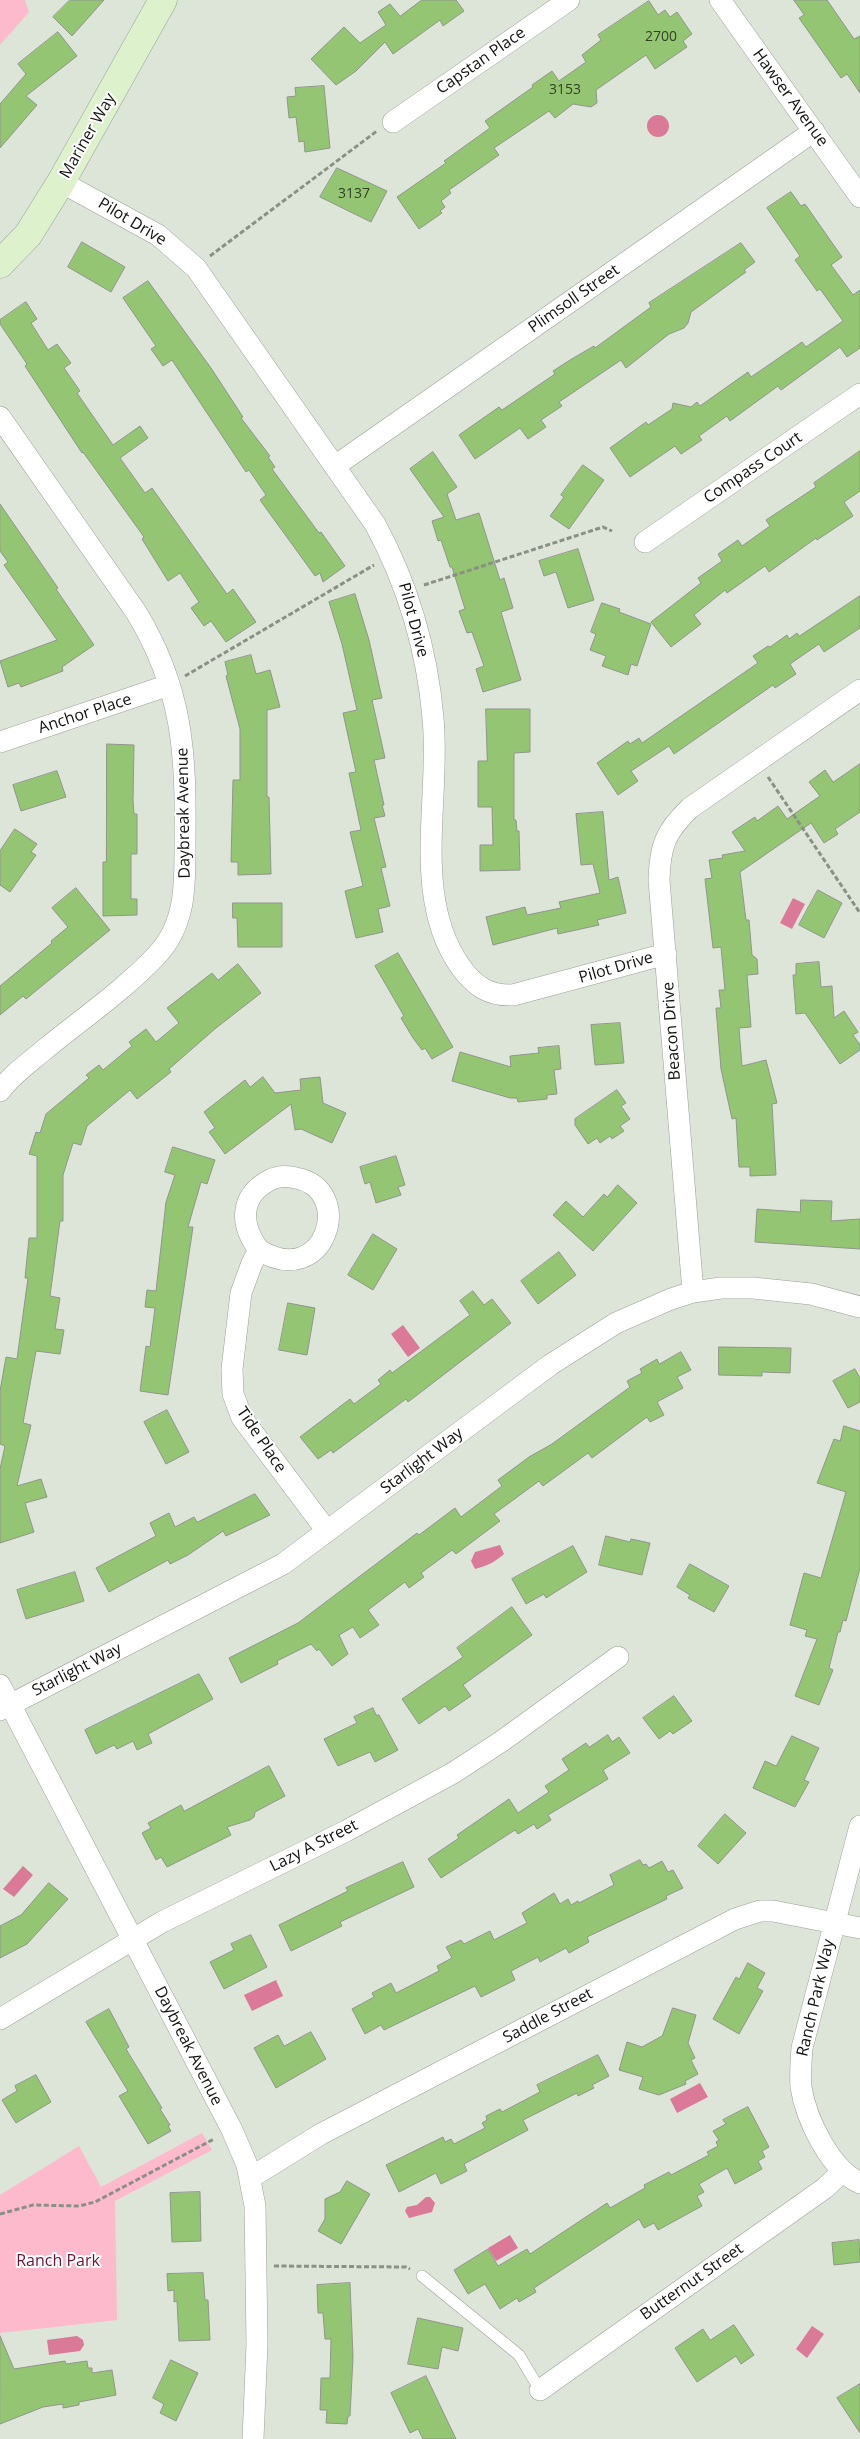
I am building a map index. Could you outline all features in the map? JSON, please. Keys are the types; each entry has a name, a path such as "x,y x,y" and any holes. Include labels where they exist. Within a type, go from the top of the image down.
{"main road":[{"name":"Mariner Way","path":"0,264 28,235 62,182 163,0"}],"street":[{"name":"Capstan Place","path":"393,122 569,0"},
{"name":"Hawser Avenue","path":"720,0 860,197"},
{"name":"Plimsoll Street","path":"334,466 814,131"},
{"name":"Pilot Drive","path":"62,182 158,235 196,268 375,524 391,554 412,607 428,677 434,720 431,861 434,887 445,938 458,962 473,982 483,990 501,996 513,995 666,954"},
{"name":"Compass Court","path":"645,542 860,394"},
{"name":"Daybreak Avenue","path":"0,417 136,612 154,644 169,685 179,721 184,759 185,880 182,909 166,945 150,962 18,1071 0,1091"},
{"name":"Anchor Place","path":"0,742 169,685"},
{"name":"Beacon Drive","path":"693,1292 659,880 660,854 663,843 675,823 708,795 860,690"},
{"name":"Tide Place","path":"259,1250 241,1293 232,1369 237,1408 250,1429 327,1532"},
{"name":"Starlight Way","path":"4,1707 262,1576 300,1554 550,1365 593,1336 646,1309 693,1292 721,1288 778,1290 812,1294 860,1307"},
{"name":"Lazy A Street","path":"0,2020 133,1939 346,1831 453,1772 502,1741 618,1657"},
{"name":"Daybreak Avenue","path":"0,1685 4,1707 133,1939 232,2130 247,2165 255,2206 257,2266 253,2439"},
{"name":"Ranch Park Way","path":"860,1826 833,1923 802,2048 800,2074 802,2089 810,2116 826,2150 842,2172 860,2183"},
{"name":"Saddle Street","path":"250,2178 321,2134 735,1919 760,1911 773,1911 860,1928"},
{"name":"Butternut Street","path":"540,2390 825,2188 842,2172"}],"lane":[{"path":"422,2276 519,2355 540,2390"}],"path":[{"path":"196,268 218,249 343,156 393,122"},
{"path":"421,586 603,527 612,530"},
{"path":"169,685 391,554"},
{"path":"773,785 860,913"},
{"path":"0,2214 33,2204 79,2206 95,2202 232,2130"},
{"path":"257,2266 406,2267 422,2276"}],"green space":[{"path":"0,0 25,0 29,12 0,45"},
{"name":"Ranch Park","path":"202,2133 212,2150 115,2201 117,2320 0,2333 0,2195 79,2146 101,2187"}],"shaded area":[{"path":"658,115 666,118 669,126 666,134 658,137 650,134 647,126 650,118"},
{"path":"793,898 805,904 792,929 780,923"},
{"path":"403,1325 420,1348 408,1357 391,1334"},
{"path":"500,1545 504,1554 491,1563 475,1569 471,1561 475,1552"},
{"path":"23,1866 33,1875 14,1897 3,1889"},
{"path":"276,1980 283,1996 252,2011 244,1995"},
{"path":"700,2083 708,2097 677,2113 670,2099"},
{"path":"426,2197 430,2197 435,2203 432,2212 409,2218 405,2211 407,2207 417,2205"},
{"path":"510,2235 518,2248 496,2261 488,2248"},
{"path":"812,2326 824,2334 807,2358 796,2349"},
{"path":"77,2336 83,2340 84,2345 80,2351 49,2355 47,2340"}],"building":[{"path":"70,0 104,0 72,36 53,17"},
{"path":"422,0 456,0 464,11 443,26 440,20 393,54 385,42 356,71 336,85 311,59 344,27 360,43 386,25 378,12 390,4 400,16"},
{"path":"794,0 827,0 854,39 860,36 860,93 847,74 841,78 799,18 804,15"},
{"path":"649,1 658,15 665,10 670,17 677,12 692,34 683,41 687,47 655,69 646,55 596,90 597,103 591,107 573,104 555,118 549,111 494,148 499,155 449,190 451,193 441,201 445,207 440,211 442,213 419,229 397,197 446,163 444,161 490,128 485,121 533,87 532,85 552,71 559,81 586,62 582,55 601,40 598,35"},
{"path":"58,32 77,56 26,96 37,105 0,148 0,104 26,74 18,64"},
{"path":"324,86 330,148 305,152 304,141 299,142 296,117 289,118 287,97 296,96 295,88"},
{"path":"337,168 387,191 371,222 320,197"},
{"path":"791,192 801,206 805,204 842,257 831,265 853,295 860,290 860,348 847,357 840,347 781,390 778,386 730,421 727,416 699,436 702,440 681,454 675,446 630,477 610,448 646,422 648,425 672,409 673,403 691,407 697,402 700,406 748,372 751,377 802,342 806,347 843,321 820,289 817,291 795,260 800,256 767,208"},
{"path":"82,242 125,267 111,292 68,267"},
{"path":"741,243 755,262 744,270 746,272 691,312 688,323 684,328 669,334 626,368 621,360 559,402 562,406 541,420 546,427 528,439 520,428 475,459 459,435 499,407 502,410 555,374 553,371 570,360 594,346 595,348 651,307 649,303"},
{"path":"148,281 211,368 243,417 241,418 270,456 268,457 275,467 272,469 345,566 323,582 320,573 315,576 260,500 266,495 249,470 246,472 172,360 163,366 151,349 156,346 123,298"},
{"path":"26,302 37,319 31,323 48,350 57,344 71,363 64,368 80,391 77,393 113,445 140,426 148,438 120,458 145,493 152,488 227,594 233,589 256,622 226,642 211,621 204,626 191,608 199,602 180,573 168,581 142,539 144,537 82,453 0,324 0,320"},
{"path":"860,451 860,491 844,502 853,516 817,540 816,538 769,572 765,566 727,593 725,590 694,615 701,624 671,647 651,622 701,583 698,578 722,561 718,554 738,540 742,546 770,526 766,520 816,487 814,483"},
{"path":"433,452 457,487 447,494 456,520 479,513 500,580 504,578 513,608 501,612 521,680 483,692 476,669 484,666 472,632 467,633 459,611 465,609 452,567 450,567 441,540 438,541 432,521 444,517 410,469"},
{"path":"583,465 604,480 569,529 550,516 564,497 561,495"},
{"path":"0,504 58,588 56,589 94,645 62,667 63,671 21,687 19,683 8,687 0,661 57,640 4,565 8,562 0,551"},
{"path":"578,549 594,600 568,608 556,572 544,576 539,561"},
{"path":"355,594 369,640 382,698 372,700 385,758 374,760 385,816 374,818 386,867 381,868 390,906 378,909 383,932 356,938 345,891 363,886 350,832 361,830 349,773 356,772 343,713 357,710 342,644 329,602"},
{"path":"860,596 860,628 824,652 819,644 790,664 796,674 775,688 773,685 674,754 669,746 631,771 638,781 618,795 597,763 628,741 630,744 639,738 642,743 758,663 753,656 787,635 789,639 797,633 799,636"},
{"path":"602,603 620,609 619,612 651,624 637,666 631,664 628,675 602,666 606,656 590,650 596,634 591,632"},
{"path":"251,655 256,674 270,670 280,707 267,710 267,797 269,797 271,874 238,875 238,862 231,862 233,780 240,780 240,729 226,676 228,675 225,662"},
{"path":"486,709 530,709 530,752 514,753 514,820 516,820 517,831 519,831 520,870 480,871 480,845 493,845 492,807 478,807 478,761 487,761"},
{"path":"107,744 134,745 133,800 134,814 137,814 137,854 131,854 131,899 137,899 137,915 103,916 103,862 106,862"},
{"path":"860,764 860,812 835,829 838,834 824,843 811,823 740,872 746,920 749,920 752,955 757,959 758,974 747,975 751,1027 739,1028 742,1066 766,1060 777,1103 772,1104 776,1175 750,1176 750,1167 739,1167 736,1118 732,1119 721,1069 716,1008 721,1008 719,990 725,990 721,947 713,948 705,879 712,878 709,860 723,858 722,855 745,851 732,832 755,817 757,821 778,806 787,819 820,796 809,782 825,770 833,782"},
{"path":"57,771 66,797 21,811 13,785"},
{"path":"603,812 609,880 618,877 626,913 597,920 599,925 558,934 557,928 493,945 486,917 525,907 527,915 561,908 559,902 600,893 593,864 581,865 576,814"},
{"path":"15,829 37,844 31,852 36,855 10,892 0,885 0,851"},
{"path":"76,888 110,930 26,999 23,996 0,1015 0,986 52,943 51,941 68,927 52,908"},
{"path":"818,890 842,903 824,938 799,925"},
{"path":"233,903 282,903 282,947 238,947 237,918 233,918"},
{"path":"398,953 453,1047 432,1059 425,1048 422,1050 413,1038 401,1018 404,1016 375,966"},
{"path":"819,962 821,987 832,986 834,1018 844,1011 858,1032 853,1035 860,1045 860,1050 840,1064 805,1013 796,1014 793,975 796,975 796,964"},
{"path":"238,964 261,993 216,1028 169,1069 171,1072 137,1099 130,1090 87,1126 81,1145 73,1143 63,1175 63,1221 60,1221 50,1296 60,1298 55,1329 64,1330 60,1354 36,1351 23,1423 31,1425 17,1486 41,1479 47,1497 25,1503 34,1532 0,1543 0,1469 5,1446 0,1444 0,1391 6,1357 17,1359 28,1278 25,1278 29,1238 37,1238 37,1156 29,1154 36,1132 40,1133 46,1114 89,1078 86,1075 99,1065 103,1070 132,1046 129,1042 146,1029 156,1042 179,1023 167,1008 212,973 218,980"},
{"path":"620,1023 624,1063 595,1065 591,1025"},
{"path":"559,1046 561,1069 554,1070 557,1094 547,1095 547,1099 518,1102 517,1098 510,1098 452,1081 460,1052 511,1067 510,1056 539,1053 538,1048"},
{"path":"263,1077 275,1093 301,1090 300,1079 320,1077 323,1103 346,1113 332,1143 301,1129 295,1130 291,1104 225,1154 209,1132 215,1128 204,1112 245,1080 250,1087"},
{"path":"617,1090 626,1103 621,1106 630,1119 620,1126 624,1131 612,1139 610,1136 600,1143 597,1138 588,1144 575,1125 575,1119"},
{"path":"173,1147 215,1160 207,1184 201,1182 188,1227 193,1227 168,1395 140,1391 146,1346 150,1347 155,1308 145,1307 147,1290 156,1291 166,1202 175,1175 165,1172"},
{"path":"396,1156 405,1185 398,1187 401,1195 376,1203 370,1182 365,1184 360,1167"},
{"path":"618,1185 637,1203 593,1251 553,1215 566,1201 583,1217 604,1194 607,1197"},
{"path":"801,1200 832,1201 831,1221 860,1219 860,1249 755,1242 757,1209 800,1212"},
{"path":"373,1234 397,1249 373,1290 348,1275"},
{"path":"559,1252 576,1275 538,1304 521,1281"},
{"path":"473,1291 484,1305 492,1299 511,1323 408,1402 406,1399 333,1453 331,1450 318,1459 300,1437 350,1399 354,1404 381,1384 378,1380 390,1370 392,1373 470,1315 460,1301"},
{"path":"288,1303 315,1308 307,1355 279,1350"},
{"path":"719,1347 791,1348 790,1373 762,1372 762,1376 719,1375"},
{"path":"681,1352 691,1370 677,1377 683,1388 657,1402 664,1415 650,1422 647,1417 592,1458 588,1453 543,1486 539,1481 494,1514 500,1521 456,1554 452,1550 421,1573 424,1577 409,1588 405,1582 368,1610 379,1625 360,1638 353,1627 339,1635 348,1654 332,1666 319,1649 317,1651 311,1644 277,1661 278,1664 241,1683 229,1658 298,1623 417,1533 419,1535 455,1508 461,1517 502,1486 498,1480 529,1457 552,1444 630,1387 627,1381 642,1373 640,1369 657,1359 659,1364"},
{"path":"855,1369 860,1378 860,1402 848,1408 833,1381"},
{"path":"167,1410 189,1452 166,1464 144,1422"},
{"path":"844,1426 860,1431 860,1568 846,1621 843,1620 840,1632 838,1632 829,1668 833,1670 819,1705 795,1696 817,1639 805,1636 807,1630 790,1625 804,1573 821,1578 846,1492 817,1483 834,1439 840,1441"},
{"path":"255,1494 270,1515 226,1536 223,1531 188,1555 170,1564 168,1560 109,1592 96,1568 156,1536 150,1523 169,1513 175,1527 194,1517 197,1522"},
{"path":"606,1536 630,1542 631,1539 650,1543 642,1575 599,1565"},
{"path":"573,1546 587,1572 546,1598 544,1594 526,1604 512,1579"},
{"path":"690,1564 729,1586 714,1612 688,1598 690,1595 677,1587"},
{"path":"75,1572 84,1601 26,1619 17,1590"},
{"path":"512,1607 532,1635 463,1685 471,1696 449,1711 445,1706 419,1724 402,1699 463,1657 457,1648"},
{"path":"199,1674 213,1699 148,1734 152,1743 137,1750 133,1741 117,1749 114,1745 96,1754 85,1730"},
{"path":"674,1696 692,1721 673,1734 670,1731 659,1739 643,1718"},
{"path":"373,1708 376,1715 379,1715 398,1750 375,1762 370,1752 338,1766 324,1739 357,1723 354,1717"},
{"path":"608,1735 612,1742 619,1737 630,1753 603,1770 608,1779 548,1815 551,1820 537,1829 534,1824 518,1834 515,1830 441,1878 428,1859 459,1838 457,1835 509,1799 518,1813 549,1792 545,1786 569,1770 562,1759 586,1743 589,1747"},
{"path":"792,1736 819,1748 804,1780 809,1782 795,1807 753,1788 765,1761 776,1766"},
{"path":"269,1766 285,1796 255,1812 254,1817 250,1820 227,1827 231,1835 167,1867 161,1857 156,1860 142,1833 151,1828 148,1823 181,1805 184,1811"},
{"path":"725,1814 746,1833 718,1864 698,1846"},
{"path":"640,1860 643,1865 646,1864 649,1868 662,1861 668,1872 673,1870 683,1888 666,1896 667,1899 587,1937 589,1942 569,1953 566,1948 540,1962 538,1957 511,1971 515,1980 481,1997 475,1986 384,2030 381,2025 365,2034 352,2009 374,1997 372,1993 391,1983 396,1993 439,1971 437,1966 452,1958 446,1947 461,1940 464,1944 490,1931 494,1940 527,1923 522,1913 554,1893 560,1904 568,1899 571,1905 578,1901 579,1903 614,1885 610,1875"},
{"path":"403,1862 414,1887 340,1922 342,1926 291,1951 279,1925 348,1891 346,1888"},
{"path":"49,1883 68,1899 27,1944 0,1958 0,1926 21,1915"},
{"path":"251,1935 267,1967 224,1989 210,1962 234,1950 231,1944"},
{"path":"748,1963 765,1973 757,1988 763,1991 739,2034 713,2019 736,1977 739,1979"},
{"path":"673,2008 696,2015 688,2043 695,2058 691,2060 698,2074 685,2081 686,2084 659,2095 639,2089 643,2077 619,2070 627,2042 642,2047 662,2036"},
{"path":"109,2009 129,2047 126,2049 162,2108 160,2109 170,2125 168,2126 171,2131 148,2144 119,2096 128,2091 86,2022"},
{"path":"311,2032 326,2059 276,2088 254,2048 278,2035 284,2046"},
{"path":"598,2055 609,2076 592,2085 594,2088 578,2096 577,2093 523,2120 528,2130 464,2164 467,2171 441,2184 436,2173 399,2192 386,2165 443,2137 445,2142 451,2139 454,2144 485,2128 482,2123 487,2120 486,2116 500,2109 502,2112 540,2092 537,2085"},
{"path":"36,2075 51,2102 16,2123 2,2100 17,2091 15,2086"},
{"path":"748,2107 769,2147 762,2151 765,2157 758,2161 762,2169 735,2184 727,2168 699,2184 704,2192 697,2196 702,2206 658,2230 654,2223 644,2228 639,2219 534,2288 536,2292 519,2302 517,2298 500,2309 485,2284 468,2294 454,2270 488,2249 498,2266 527,2249 530,2254 607,2203 610,2208 645,2188 644,2185 669,2172 671,2175 709,2155 707,2152 718,2146 716,2142 719,2140 713,2131 726,2124 723,2120"},
{"path":"347,2181 370,2194 341,2244 318,2231 325,2219 325,2199 340,2192"},
{"path":"200,2192 201,2241 172,2242 170,2193"},
{"path":"859,2240 860,2262 834,2265 832,2243"},
{"path":"203,2273 205,2300 208,2300 210,2340 179,2341 177,2301 174,2302 174,2290 168,2291 167,2274"},
{"path":"350,2283 353,2357 350,2416 348,2416 347,2424 326,2423 327,2410 320,2410 321,2378 330,2378 331,2339 325,2339 323,2313 318,2313 317,2285"},
{"path":"418,2318 463,2328 458,2351 442,2347 438,2369 408,2364"},
{"path":"734,2325 754,2355 741,2364 736,2356 697,2382 675,2348 703,2329 710,2340"},
{"path":"0,2336 14,2369 65,2361 66,2364 87,2361 88,2368 92,2368 92,2373 112,2370 116,2395 79,2402 79,2405 63,2408 63,2404 43,2407 0,2424"},
{"path":"171,2360 198,2373 176,2421 160,2413 164,2404 153,2398"},
{"path":"426,2376 456,2439 423,2439 418,2429 410,2433 391,2393"},
{"path":"860,2384 860,2433 837,2398"}]}
